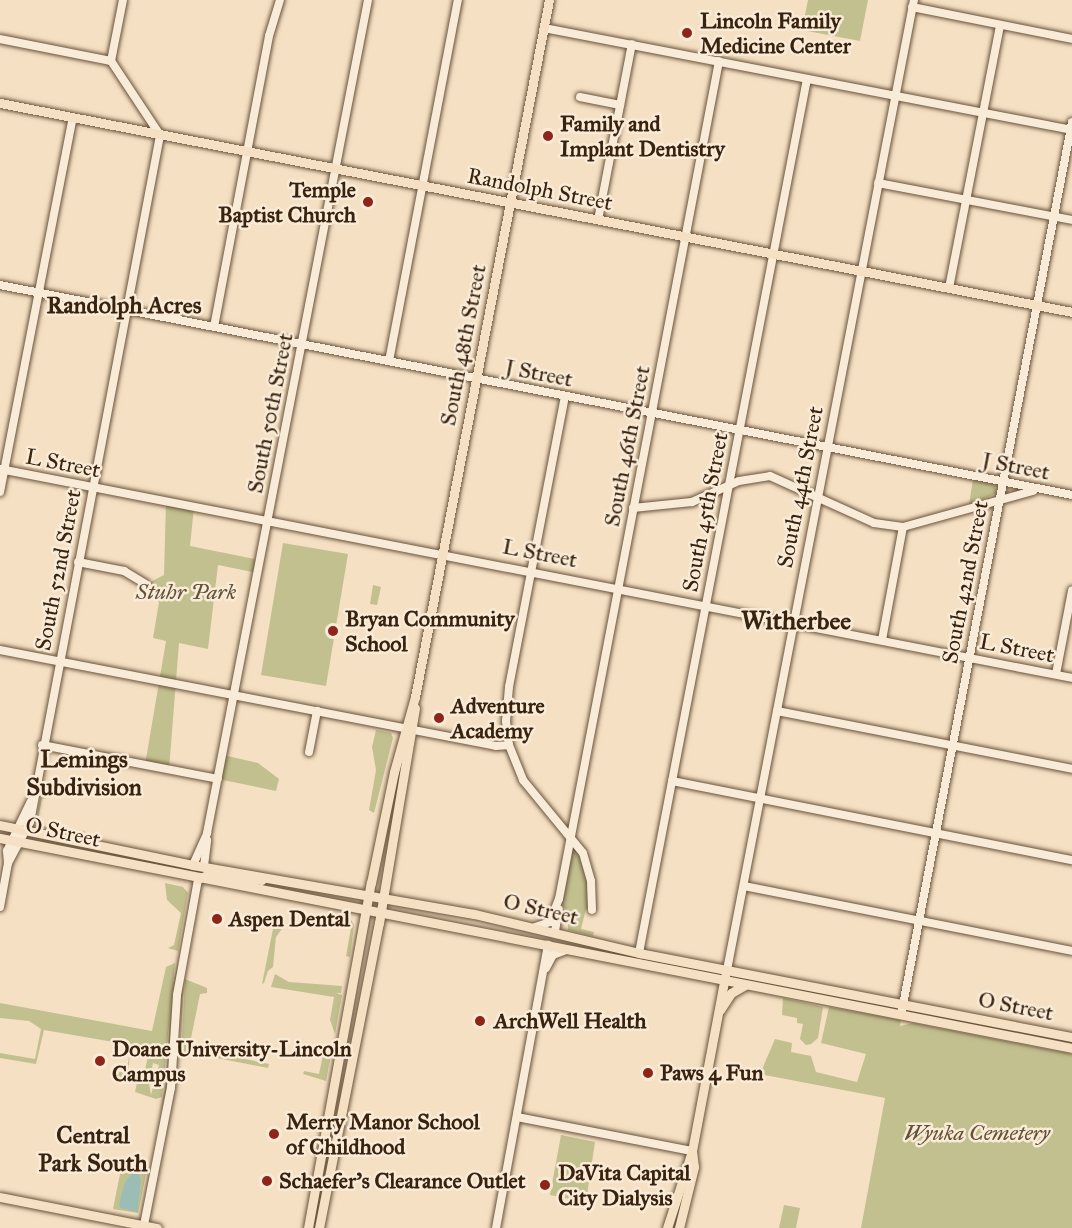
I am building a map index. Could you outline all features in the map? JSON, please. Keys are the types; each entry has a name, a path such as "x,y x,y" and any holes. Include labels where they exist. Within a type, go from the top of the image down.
{"main road":[{"name":"South 48th Street","path":"319,1228 384,897 415,697 549,0"},
{"name":"Randolph Street","path":"0,103 1072,312"},
{"name":"South 48th Street","path":"308,1228 369,894 410,729"},
{"name":"O Street","path":"0,825 194,865 369,894 555,931 639,953 1072,1037"},
{"name":"O Street","path":"0,838 198,879 495,933 724,981 1072,1048"},
{"path":"127,865 190,872 204,866"},
{"path":"198,879 209,874 259,880 276,878"},
{"path":"495,933 547,938 555,931"},
{"path":"548,945 562,943 626,955 639,953"},
{"name":"South 44th Street","path":"692,1152 727,970"},
{"path":"717,1015 731,993 745,985"},
{"path":"668,1228 692,1152"},
{"path":"679,1228 694,1167 692,1152"},
{"path":"0,1197 156,1228"}],"street":[{"path":"123,0 111,61 160,135"},
{"path":"214,327 280,0"},
{"name":"South 50th Street","path":"204,866 207,833 368,0"},
{"path":"389,361 458,0"},
{"path":"913,4 1000,25 1072,39"},
{"name":"South 44th Street","path":"727,970 913,4"},
{"path":"949,288 1000,25"},
{"path":"544,27 807,79 1072,127"},
{"path":"0,39 111,61"},
{"path":"598,220 632,44"},
{"name":"South 46th Street","path":"555,931 559,899 719,61"},
{"name":"South 45th Street","path":"639,953 807,79"},
{"path":"580,97 620,105"},
{"path":"0,492 2,469 73,117"},
{"name":"South 42nd Street","path":"901,1014 1072,127"},
{"name":"South 52nd Street","path":"0,907 8,863 6,855 22,830 31,801 160,135"},
{"path":"878,183 1072,220"},
{"name":"J Street","path":"0,285 1047,490 1072,497"},
{"path":"565,396 507,698 509,744 529,789 583,853 590,873 592,910"},
{"name":"L Street","path":"2,469 531,570 1072,678"},
{"path":"633,508 692,502 749,478 770,476 874,523 903,527 999,498 1047,490"},
{"path":"882,640 903,527"},
{"path":"78,562 124,571 146,584"},
{"path":"1056,674 1072,591"},
{"path":"0,650 496,746 509,744"},
{"path":"309,752 317,711"},
{"path":"777,711 1072,769"},
{"path":"42,745 218,779"},
{"path":"672,781 1072,860"},
{"name":"South 50th Street","path":"194,865 207,833"},
{"path":"144,1226 171,1088 177,995 198,879"},
{"path":"744,886 1072,951"},
{"name":"South 46th Street","path":"535,927 550,922 559,899"},
{"path":"496,1228 546,968 548,945"},
{"path":"546,968 553,955 567,949"},
{"path":"517,1117 692,1152"}],"green space":[{"path":"808,0 868,0 860,41 802,30"},
{"path":"973,479 994,483 997,493 969,505"},
{"name":"Stuhr Park","path":"166,501 194,507 190,546 260,560 257,573 218,565 208,649 179,643 169,770 145,765 166,641 153,638 159,602 146,584 164,575"},
{"path":"283,543 348,554 326,686 261,675"},
{"path":"373,585 381,587 377,605 370,604"},
{"path":"376,730 391,733 393,738 374,813 369,810 376,770 372,747"},
{"path":"223,755 258,763 279,779 276,791 218,779"},
{"path":"41,794 47,798 42,799 38,820 42,826 82,834 84,830 85,835 41,827 36,820"},
{"path":"571,838 587,863 592,910 586,909 581,929 594,932 593,936 568,930 568,913 559,899"},
{"path":"165,883 183,887 188,893 178,951 168,948 174,945 181,913 167,900"},
{"path":"326,914 350,918 354,925 350,957 346,956 351,928"},
{"path":"275,919 286,923 276,937 273,967 268,971 262,984"},
{"path":"175,963 162,1097 156,1099 135,1092 138,1078 143,1079 148,1056 143,1054 144,1049 131,1045 44,1030 36,1064 0,1058 0,1053 35,1059 41,1029 29,1021 0,1018 0,1003 152,1031 166,967","holes":["153,1063 159,1065 151,1095 149,1083"]},
{"path":"178,963 168,1084 160,1114 167,1075 171,991"},
{"path":"275,974 289,982 342,986 341,993 336,993 342,995 335,1034 330,1020 334,997 271,987"},
{"path":"185,979 207,988 207,993 200,994 187,1058 181,1056"},
{"path":"184,980 180,1054 181,995"},
{"path":"783,998 823,1007 818,1038 811,1044 806,1045 800,1039 803,1024 797,1023 797,1018 782,1015"},
{"name":"Wyuka Cemetery","path":"829,1007 901,1020 900,1026 913,1023 1072,1054 1072,1228 861,1228 885,1098 760,1074 775,1039 792,1043 791,1052 811,1056 816,1072 857,1082 866,1054 821,1043"},
{"path":"326,1047 332,1050 326,1081 303,1074 304,1071 319,1074 324,1050 319,1048"},
{"path":"130,1052 128,1076 132,1077 131,1081 115,1081 114,1071 126,1073"},
{"path":"211,1052 269,1064 268,1068 207,1056"},
{"path":"561,1135 595,1142 586,1202 550,1195"},
{"path":"121,1169 146,1174 138,1213 113,1209"},
{"path":"784,1205 800,1208 796,1228 779,1228"}],"water":[{"path":"133,1172 138,1172 141,1180 137,1212 120,1208 119,1204 125,1182"}],"place":[{"name":"Lincoln Family Medicine Center","path":"687,33"},
{"name":"Family and Implant Dentistry","path":"548,136"},
{"name":"Temple Baptist Church","path":"368,202"},
{"name":"Bryan Community School","path":"333,631"},
{"name":"Adventure Academy","path":"439,718"},
{"name":"Aspen Dental","path":"217,919"},
{"name":"ArchWell Health","path":"480,1021"},
{"name":"Doane University-Lincoln Campus","path":"100,1061"},
{"name":"Paws 4 Fun","path":"648,1073"},
{"name":"Merry Manor School of Childhood","path":"274,1134"},
{"name":"Schaefer's Clearance Outlet","path":"267,1181"},
{"name":"DaVita Capital City Dialysis","path":"545,1185"}],"district":[{"name":"Randolph Acres","path":"124,306"},
{"name":"Witherbee","path":"796,621"},
{"name":"Lemings Subdivision","path":"84,774"},
{"name":"Central Park South","path":"93,1150"}]}
